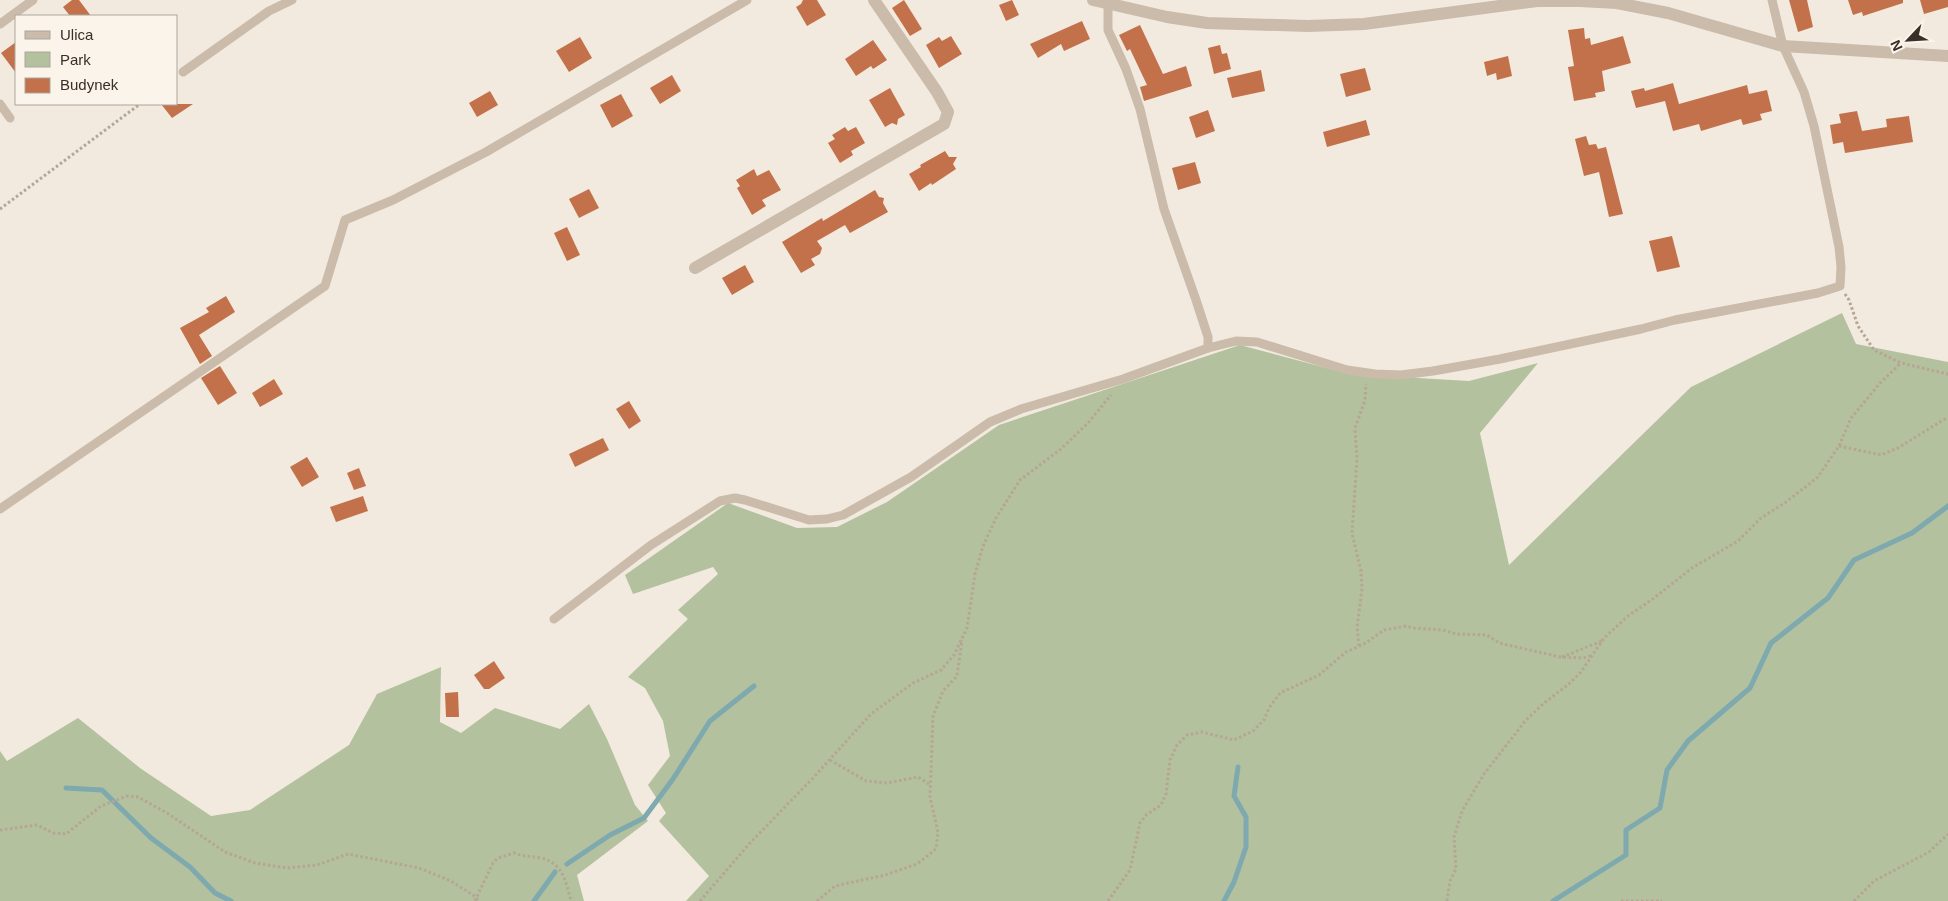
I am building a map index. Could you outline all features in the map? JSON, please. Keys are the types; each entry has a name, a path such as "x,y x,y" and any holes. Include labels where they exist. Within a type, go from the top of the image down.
{"street":[{"path":"695,268 944,124 948,112 938,92 874,0"},
{"path":"1093,0 1167,17 1207,23 1308,26 1364,24 1537,1 1580,0 1617,3 1668,13 1783,46 1948,56"}],"lane":[{"path":"0,24 32,0"},
{"path":"182,72 269,11 292,0"},
{"path":"0,510 325,286 345,220 393,200 486,152 747,0"},
{"path":"554,620 652,545 720,501 735,498 745,500 809,520 827,519 843,515 910,478 990,422 1020,409 1123,378 1208,348 1236,341 1257,342 1347,370 1400,375 1434,371 1631,331 1675,320 1818,293 1840,286 1842,267 1839,247 1814,126 1804,92 1783,46 1772,0"},
{"path":"1108,3 1108,30 1126,69 1140,109 1164,209 1208,337 1208,348"},
{"path":"0,104 10,118"}],"path":[{"path":"0,209 139,105"},
{"path":"1840,286 1849,300 1858,326 1874,350 1901,363 1948,374"},
{"path":"1447,901 1450,881 1456,869 1454,837 1462,811 1484,774 1526,720 1581,672 1603,640 1628,616 1692,568 1738,541 1761,518 1786,502 1817,478 1839,446 1852,418 1881,382 1901,363"},
{"path":"1359,646 1357,627 1362,589 1361,571 1352,533 1357,459 1355,428 1365,400 1369,373"},
{"path":"700,901 750,843 830,760 871,714 913,683 941,670 954,655 967,628 975,574 983,546 996,518 1020,480 1061,449 1088,423 1123,378"},
{"path":"1839,446 1881,455 1898,448 1948,417"},
{"path":"1108,901 1130,870 1140,822 1146,815 1161,805 1166,794 1170,760 1177,745 1187,735 1202,732 1234,740 1253,731 1264,720 1269,708 1280,692 1319,675 1346,652 1373,639 1384,630 1406,626 1443,630 1456,634 1487,635 1500,644 1560,657 1583,658 1593,655"},
{"path":"817,901 836,886 886,874 917,864 936,849 938,832 930,797 933,716 943,691 957,676 963,637"},
{"path":"1560,657 1603,640"},
{"path":"830,760 866,781 887,783 918,777 930,784"},
{"path":"0,830 37,825 54,832 66,834 101,806 127,796 138,797 167,813 225,852 255,863 287,868 310,866 348,854 419,868 451,881 476,900 493,863 498,858 514,852 525,857 541,858 556,865 566,879 571,901"},
{"path":"1854,901 1874,881 1929,852 1948,834"},
{"path":"1621,901 1662,901"}],"green space":[{"path":"1842,313 1856,344 1948,362 1948,901 686,901 709,876 659,821 666,813 648,785 670,756 663,721 645,688 628,677 688,619 678,610 718,574 713,567 633,594 625,575 728,503 797,528 837,527 887,502 999,425 1240,345 1349,374 1469,381 1538,363 1480,433 1509,565 1691,387"},
{"path":"441,667 440,722 461,733 495,708 560,729 589,704 607,739 635,805 648,821 577,875 584,901 0,901 0,751 7,761 78,718 140,768 211,816 250,810 349,745 377,694"}],"building":[{"path":"72,0 79,0 90,15 69,15 63,7"},
{"path":"803,0 817,0 826,15 807,26 796,7"},
{"path":"904,0 922,29 910,36 892,8"},
{"path":"1012,0 1019,15 1006,21 999,5"},
{"path":"1789,0 1807,0 1813,27 1798,32"},
{"path":"1848,0 1903,0 1903,3 1863,16 1862,12 1853,15"},
{"path":"1920,0 1948,0 1948,7 1924,14"},
{"path":"1082,21 1090,39 1064,51 1061,44 1038,58 1030,44"},
{"path":"1140,25 1163,74 1186,66 1192,86 1144,101 1140,87 1147,85 1130,49 1127,51 1119,35"},
{"path":"1584,28 1585,39 1590,38 1591,45 1623,36 1631,63 1602,71 1605,91 1595,93 1596,97 1574,101 1568,67 1574,66 1568,30"},
{"path":"951,36 962,54 939,68 926,45 939,37 942,41"},
{"path":"580,37 592,58 569,72 556,51"},
{"path":"873,40 887,60 873,69 871,66 856,76 845,59"},
{"path":"15,43 15,72 1,53"},
{"path":"1220,45 1222,54 1227,53 1231,69 1214,74 1208,48"},
{"path":"1508,56 1512,76 1497,80 1496,73 1487,76 1484,62"},
{"path":"1365,68 1371,90 1346,97 1340,74"},
{"path":"1261,70 1265,91 1232,98 1227,78"},
{"path":"672,75 681,91 660,104 650,88"},
{"path":"1673,83 1679,104 1747,85 1749,94 1767,90 1772,111 1760,114 1762,120 1743,125 1741,119 1701,131 1699,124 1673,131 1665,101 1636,108 1631,91 1644,88 1645,91"},
{"path":"890,88 905,115 898,119 897,125 892,123 885,127 869,100"},
{"path":"490,91 498,105 477,117 469,103"},
{"path":"621,94 633,116 612,128 600,105"},
{"path":"193,104 172,118 162,105"},
{"path":"1208,110 1215,131 1196,138 1189,117"},
{"path":"1857,111 1862,131 1887,127 1886,119 1909,116 1913,142 1845,153 1843,142 1833,144 1830,125 1841,123 1839,114"},
{"path":"1366,120 1370,135 1327,147 1323,132"},
{"path":"845,127 848,131 856,127 865,143 851,151 853,155 840,163 828,143 835,139 832,135"},
{"path":"1586,136 1589,145 1596,144 1598,149 1606,147 1623,214 1609,217 1599,172 1584,176 1575,139"},
{"path":"945,151 949,157 957,157 953,164 956,169 919,191 909,174 921,167 920,165"},
{"path":"1195,162 1201,183 1178,190 1172,168"},
{"path":"754,169 757,176 769,170 781,190 762,200 766,206 752,215 737,188 740,186 736,180"},
{"path":"589,189 599,208 579,218 569,199"},
{"path":"875,190 879,197 884,198 883,203 888,212 850,233 845,225 817,241 822,248 820,254 811,259 815,265 801,273 782,242 822,218 823,221"},
{"path":"567,227 580,255 567,261 554,233"},
{"path":"1672,236 1680,267 1657,272 1649,241"},
{"path":"745,265 754,282 732,295 722,278"},
{"path":"226,296 235,312 199,335 212,356 200,364 180,328 209,312 206,308"},
{"path":"220,366 237,393 218,405 201,378"},
{"path":"274,379 283,394 260,407 252,393"},
{"path":"629,401 641,421 629,429 616,409"},
{"path":"603,438 609,450 575,467 569,454"},
{"path":"307,457 319,477 302,487 290,467"},
{"path":"359,468 366,486 354,490 347,473"},
{"path":"363,496 368,511 336,522 330,507"},
{"path":"494,661 505,678 489,689 484,689 474,675"},
{"path":"458,692 459,717 446,717 445,693"}],"waterway":[{"path":"1553,901 1626,855 1626,830 1660,808 1667,770 1688,741 1750,688 1771,643 1828,598 1854,560 1912,533 1948,506"},
{"path":"567,864 610,835 644,818 673,779 710,721 754,686"},
{"path":"1224,901 1234,882 1246,847 1246,817 1234,796 1238,767"},
{"path":"66,788 102,790 151,838 190,867 215,893 231,901"},
{"path":"534,901 555,872"}]}
